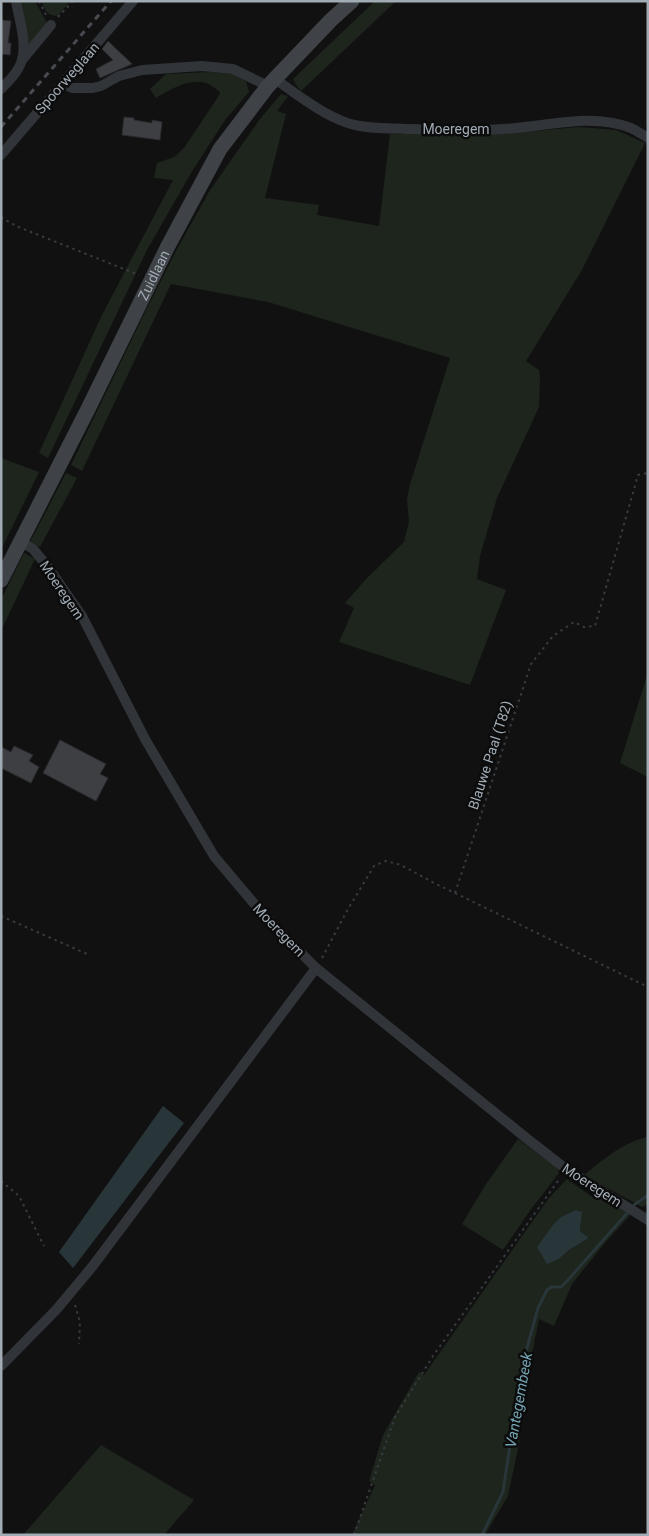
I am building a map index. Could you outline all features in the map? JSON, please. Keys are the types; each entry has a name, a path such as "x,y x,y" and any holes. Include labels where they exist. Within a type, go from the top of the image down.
{"main road":[{"name":"Zuidlaan","path":"1,580 168,246 220,149 271,82 352,1"}],"street":[{"path":"16,1 23,47 22,61"},
{"name":"Spoorweglaan","path":"1,155 133,1"},
{"path":"1,89 14,75 22,61 51,25"},
{"name":"Moeregem","path":"62,84 73,88 93,88 119,76 142,70 202,66 233,69 271,82 336,118 358,126 452,130 505,129 567,121 591,121 611,122 632,129 648,138"},
{"name":"Moeregem","path":"20,541 33,549 48,567 82,616 145,739 214,856 269,921 316,968 388,1028 566,1169 648,1220"},
{"path":"1,1366 69,1295 159,1179 316,968"}],"path":[{"path":"39,1 51,25 73,1"},
{"path":"1,217 16,226 151,280"},
{"name":"Blauwe Paal (T82)","path":"455,893 531,664 553,636 574,622 584,627 594,626 638,474 648,473"},
{"path":"316,968 374,866 386,861 401,865 436,884 648,987"},
{"path":"1,916 87,954"},
{"path":"354,1535 395,1417 438,1348 566,1169"},
{"path":"1,1181 19,1196 44,1246"},
{"path":"69,1295 76,1306 80,1322 79,1344"}],"shaded area":[{"path":"18,1 35,1 47,23 26,52"},
{"path":"41,1 70,1 58,16 54,16 45,10"},
{"path":"375,1 396,1 301,91 293,79"},
{"path":"210,72 234,74 246,81 249,92 225,120 191,173 147,250 48,458 39,453 102,315 173,180 154,178 157,163 174,157 184,148 220,92 206,83 200,82 186,83 156,98 150,89 166,74"},
{"path":"281,94 288,96 277,111 286,114 265,198 319,205 317,215 379,226 390,134 500,134 579,127 616,130 645,143 582,270 526,361 539,370 539,407 497,498 480,556 477,579 506,590 470,685 339,642 354,608 345,603 367,578 404,542 409,521 407,500 410,484 450,358 268,302 171,284 82,471 71,465 144,314 210,190 260,119"},
{"path":"1,458 39,472 1,550"},
{"path":"66,473 77,478 40,547 30,542"},
{"path":"24,553 35,559 1,631 1,600"},
{"path":"648,672 648,777 620,763"},
{"path":"163,1106 184,1123 73,1268 59,1252"},
{"path":"648,1137 648,1204 642,1207 584,1175 622,1147"},
{"path":"518,1139 557,1168 559,1173 503,1250 462,1224 486,1184"},
{"path":"567,1179 591,1196 606,1198 631,1214 572,1284 554,1326 539,1319 523,1398 520,1439 508,1496 485,1535 352,1535 375,1485 369,1481 383,1435 419,1372 424,1375 549,1198","holes":["581,1220 580,1231 589,1238 569,1250 559,1259"]},
{"path":"576,1210 582,1212 580,1231 589,1238 569,1250 559,1259 547,1264 537,1247 561,1217"},
{"path":"101,1445 194,1500 164,1535 23,1535"}],"building":[{"path":"1,20 11,21 8,43 11,43 10,55 1,54"},
{"path":"108,41 132,64 100,78 96,69 113,60 102,49"},
{"path":"124,117 152,123 152,120 162,122 160,140 122,135"},
{"path":"60,740 106,764 100,774 108,778 96,801 43,773"},
{"path":"14,746 33,755 29,761 39,767 31,783 1,768 1,747 11,752"}],"waterway":[{"name":"Vantegembeek","path":"634,1205 648,1195"},
{"name":"Vantegembeek","path":"482,1535 503,1492 521,1370 538,1308 547,1290 551,1287 561,1287 629,1211"}],"railway":[{"path":"1,127 111,1"}]}
